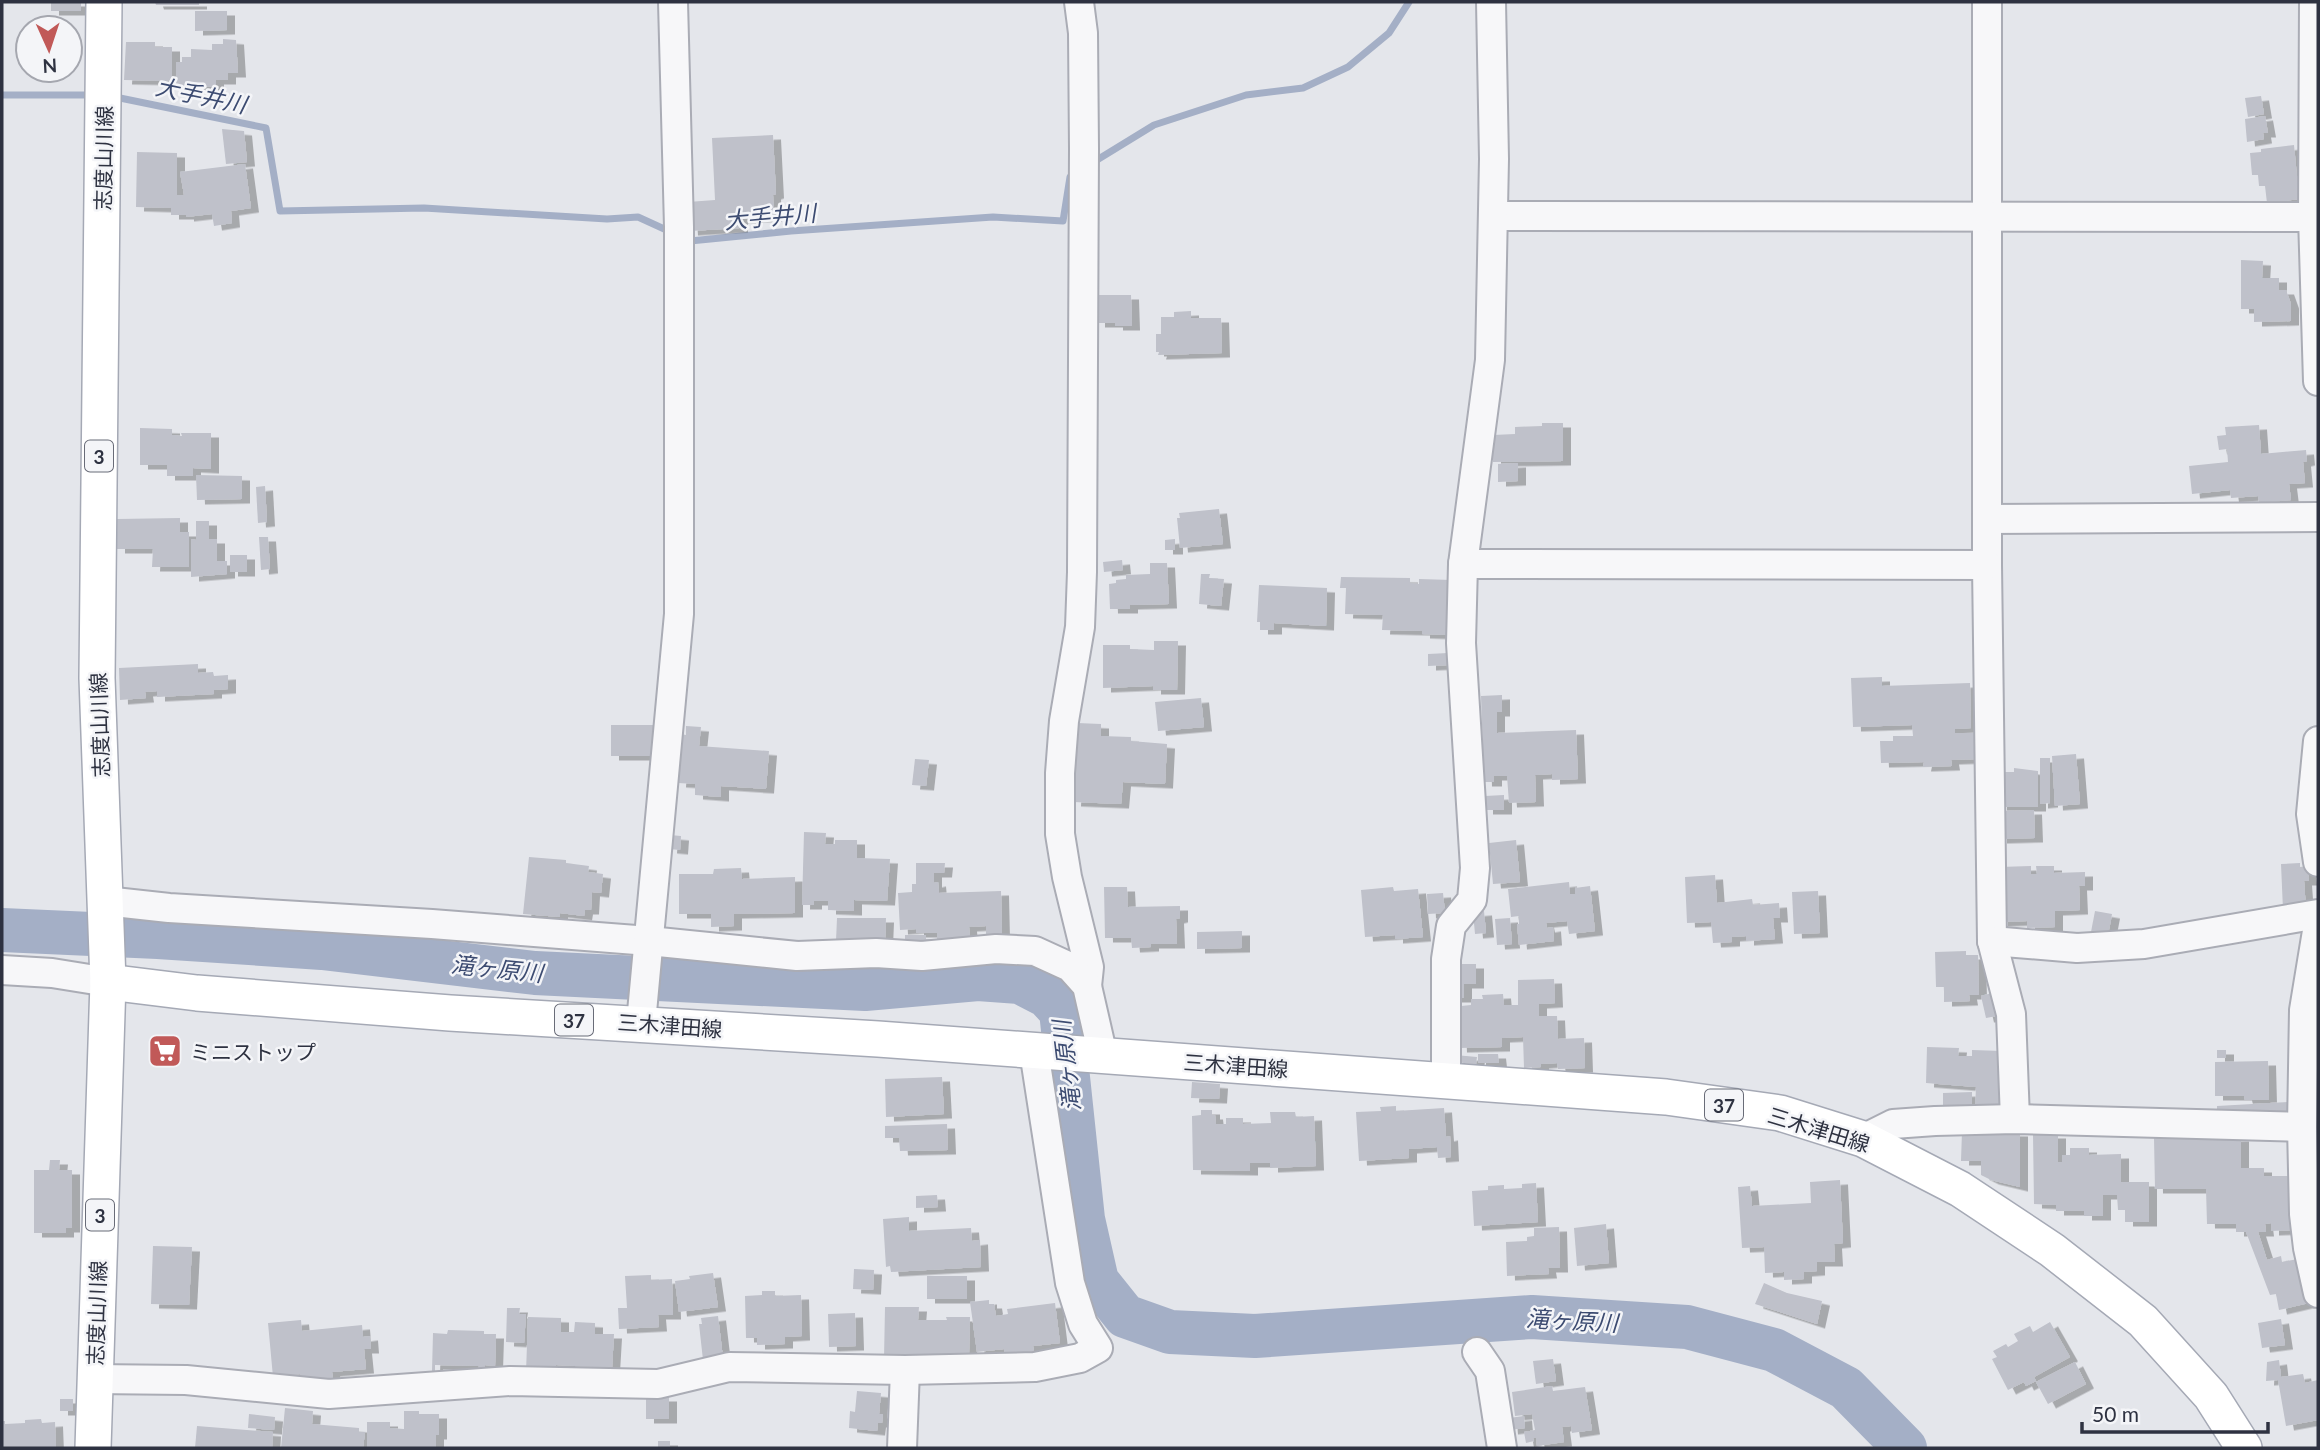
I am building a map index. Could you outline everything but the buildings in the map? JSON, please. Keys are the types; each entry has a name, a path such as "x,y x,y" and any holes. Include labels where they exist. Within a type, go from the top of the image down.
{"main road":[{"name":"志度山川線","path":"93,1448 107,971 97,678 104,2"},
{"name":"三木津田線","path":"107,971 197,993 410,1010 643,1016 1037,1051 1679,1098 1780,1113 1863,1139 1960,1189 2052,1250 2143,1321 2211,1396 2244,1448"}],"street":[{"path":"643,1016 679,614 679,227 673,2"},
{"path":"1079,2 1083,33 1084,149 1082,572 1080,627 1064,721 1060,773 1060,834 1067,877 1089,967 1087,986 1094,1055"},
{"path":"1446,1080 1446,959 1451,926 1472,900 1475,868 1461,643 1463,564 1490,360 1493,216 1491,2"},
{"path":"1987,2 1987,565 1993,941 2011,1014 2015,1119"},
{"path":"2314,2 2313,217 2318,381"},
{"path":"1493,216 2313,217"},
{"path":"1987,519 2318,517"},
{"path":"1463,564 1987,565"},
{"path":"2318,741 2311,814 2318,862"},
{"path":"105,906 432,924 649,948 797,956 876,953 922,956 996,949 1035,951 1070,967 1087,986"},
{"path":"1993,941 2077,948 2144,944 2318,914"},
{"path":"2318,925 2304,1010 2302,1127 2304,1214 2318,1293"},
{"path":"2,970 107,971"},
{"path":"93,1379 186,1380 329,1394 510,1381 658,1384 729,1367 905,1370 1035,1367 1080,1358 1098,1348 1083,1324 1070,1283 1037,1051"},
{"path":"1863,1139 1892,1124 2015,1119 2302,1127"},
{"path":"1477,1352 1490,1371 1502,1448"},
{"path":"902,1448 905,1370"}],"waterway":[{"name":"大手井川","path":"1092,163 1154,125 1246,95 1303,88 1348,67 1389,33 1409,2"},
{"name":"大手井川","path":"2,95 84,95"},
{"name":"大手井川","path":"120,98 266,128 280,211 424,208 607,219 638,217 673,233"},
{"name":"大手井川","path":"687,240 993,217 1063,221 1070,177 1076,173"},
{"name":"滝ヶ原川","path":"2,930 322,948 535,973 865,989 978,979 1020,982 1047,996 1061,1011 1083,1219 1097,1281 1125,1316 1170,1332 1255,1336 1532,1317 1687,1327 1774,1350 1846,1388 1905,1448"}],"place":[{"name":"ミニストップ","path":"165,1051"}]}
